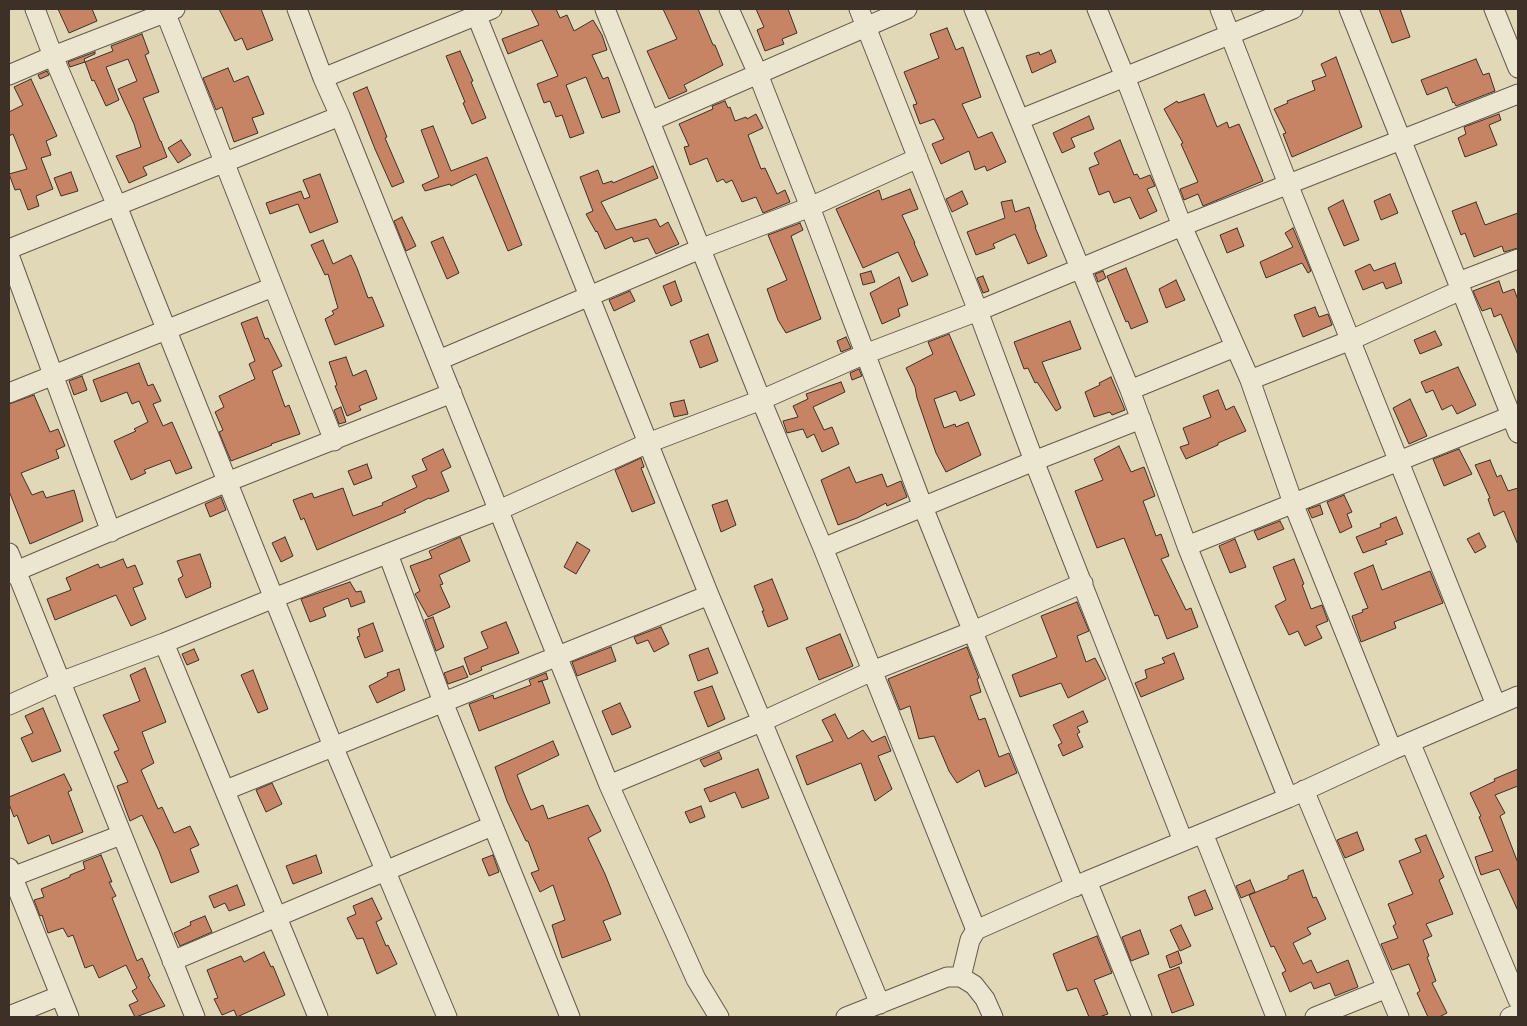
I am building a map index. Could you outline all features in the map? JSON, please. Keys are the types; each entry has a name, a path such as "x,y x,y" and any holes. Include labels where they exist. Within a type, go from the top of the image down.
{"street":[{"path":"35,9 117,206 333,746 447,1017"},
{"path":"297,9 323,78 340,116 609,785 696,979 719,1017"},
{"path":"605,9 760,400 823,548 976,930"},
{"path":"729,9 758,74 810,207 922,507 1081,884 1142,1017"},
{"path":"859,9 1183,841"},
{"path":"650,121 907,9"},
{"path":"974,9 1130,390 1187,546 1296,794 1399,1017"},
{"path":"1097,9 1125,76 1182,226 1250,380 1293,503 1392,750"},
{"path":"1220,9 1496,705"},
{"path":"1020,119 1293,9"},
{"path":"1187,546 1398,461 1515,425 1349,9"},
{"path":"1494,9 1514,46 1518,68"},
{"path":"9,75 169,10 273,287 334,441"},
{"path":"323,78 481,11 590,295 709,595 880,1004"},
{"path":"9,705 60,682 164,643 499,510 648,443 760,400 865,354 978,311 1182,226 1518,94"},
{"path":"9,249 340,116"},
{"path":"438,360 700,249 810,207 918,158"},
{"path":"9,255 111,532"},
{"path":"1250,380 1351,340 1460,286 1518,260"},
{"path":"9,393 273,287"},
{"path":"1130,390 1235,347"},
{"path":"12,572 227,482 452,393"},
{"path":"823,548 1141,419"},
{"path":"9,553 12,572 60,682 195,1017"},
{"path":"388,554 443,702 570,1017"},
{"path":"609,785 761,722 872,671 973,631 1082,583"},
{"path":"226,790 709,595"},
{"path":"164,643 318,1017"},
{"path":"961,976 970,940 976,930 1296,794 1410,742 1518,696"},
{"path":"1410,742 1518,1000"},
{"path":"172,961 492,826"},
{"path":"1203,833 1276,1017"},
{"path":"69,1017 10,873 121,835"},
{"path":"849,1017 947,977 961,976 974,985 986,999 992,1017"},
{"path":"1314,1017 1387,988"},
{"path":"9,1016 60,996"},
{"path":"1510,1017 1518,1014"}],"building":[{"path":"58,9 92,9 97,21 69,33"},
{"path":"219,9 261,9 273,40 247,50 242,38 235,41"},
{"path":"531,9 556,9 560,18 567,15 574,31 593,20 602,35 607,50 592,55 603,79 608,77 620,112 602,118 586,77 566,85 584,133 570,138 562,115 556,117 550,101 544,103 537,84 558,76 542,40 508,54 502,39 539,25"},
{"path":"663,9 698,9 723,65 684,85 687,91 669,99 647,51 677,39"},
{"path":"756,9 788,9 797,33 782,39 784,44 765,51 757,30 764,27"},
{"path":"1379,9 1400,9 1410,37 1392,43"},
{"path":"947,28 956,50 963,47 981,97 962,104 978,138 992,132 1006,162 987,171 985,166 975,170 969,151 941,164 932,144 944,139 934,119 920,124 913,105 917,104 904,72 939,58 930,34"},
{"path":"142,34 149,53 145,55 159,92 143,98 167,157 143,167 147,175 129,183 116,156 141,147 134,124 118,89 137,81 128,59 106,67 119,100 106,106 94,80 92,81 85,62 113,51 111,46"},
{"path":"1051,50 1056,62 1032,73 1026,56 1039,52 1040,55"},
{"path":"460,51 486,118 472,124 446,56"},
{"path":"95,52 95,54 84,59 85,62 70,67 68,62"},
{"path":"1336,57 1362,127 1292,157 1283,134 1286,133 1274,109 1288,103 1287,101 1315,90 1312,81 1326,76 1321,64"},
{"path":"1476,59 1483,75 1489,73 1495,91 1456,106 1447,87 1427,95 1421,80"},
{"path":"228,68 234,82 248,76 264,114 252,118 258,133 234,142 222,107 216,110 203,78"},
{"path":"47,71 49,75 40,79 38,75"},
{"path":"31,79 57,136 46,141 51,155 41,158 53,189 36,196 39,206 28,210 20,189 15,190 9,174 27,169 13,134 9,136 9,112 23,105 14,87"},
{"path":"367,87 387,137 385,138 404,182 392,187 353,93"},
{"path":"1204,94 1217,127 1227,122 1229,128 1239,124 1263,181 1203,206 1198,194 1184,200 1180,189 1198,182 1181,144 1183,143 1164,109 1177,101 1178,103"},
{"path":"725,101 728,108 730,107 735,121 746,117 747,119 756,114 763,128 748,135 761,169 765,168 777,194 785,190 790,202 763,213 756,197 742,202 732,180 726,183 723,179 717,182 707,158 690,165 684,147 689,146 679,124 713,109 712,106"},
{"path":"1499,114 1501,120 1489,125 1497,145 1465,157 1458,138 1466,134 1464,127"},
{"path":"1089,116 1094,129 1071,138 1075,147 1062,153 1053,133"},
{"path":"433,126 451,171 487,157 522,245 508,251 476,174 451,186 450,184 425,191 422,185 439,177 421,130"},
{"path":"181,140 191,155 178,163 168,148"},
{"path":"1120,140 1134,175 1137,174 1140,179 1150,175 1155,186 1147,189 1157,211 1140,219 1130,197 1114,203 1109,191 1099,195 1089,168 1099,164 1094,153"},
{"path":"653,166 658,178 601,202 616,230 656,219 660,227 668,222 679,244 656,254 648,238 634,242 632,237 605,249 597,231 586,214 593,211 580,177 598,170 603,184 612,181 613,183"},
{"path":"71,172 78,191 61,196 54,178"},
{"path":"320,174 338,222 310,233 298,204 270,214 266,203 301,191 304,199 310,197 303,180"},
{"path":"910,189 918,209 902,215 928,275 912,282 898,252 863,268 836,209 879,190 882,200"},
{"path":"962,191 968,204 952,212 946,199"},
{"path":"1390,194 1398,213 1381,220 1374,201"},
{"path":"1012,200 1015,212 1029,207 1047,256 1028,264 1015,234 993,244 995,248 976,255 967,232 1005,218 1001,202"},
{"path":"1343,200 1359,240 1344,246 1328,208"},
{"path":"1476,202 1485,225 1518,213 1518,248 1504,252 1502,246 1474,257 1465,233 1461,235 1452,211"},
{"path":"402,217 416,246 406,251 394,221"},
{"path":"800,223 803,230 791,236 821,319 786,333 778,320 767,289 787,280 768,235"},
{"path":"1237,228 1244,246 1227,253 1220,235"},
{"path":"1293,228 1311,271 1308,273 1302,263 1266,278 1260,262 1293,247 1285,233"},
{"path":"443,237 459,273 447,279 431,242"},
{"path":"323,240 333,264 351,255 368,298 372,297 384,326 335,345 325,319 334,314 332,311 338,308 328,274 325,275 311,245"},
{"path":"1395,263 1402,283 1386,289 1383,282 1363,290 1355,271 1370,264 1374,271"},
{"path":"1126,268 1148,322 1131,329 1128,321 1126,322 1107,276"},
{"path":"871,271 875,282 863,285 860,274"},
{"path":"1103,271 1106,278 1098,282 1095,274"},
{"path":"983,276 989,291 983,293 977,278"},
{"path":"899,277 908,305 898,309 900,316 882,324 870,293"},
{"path":"1176,280 1185,300 1166,308 1159,289"},
{"path":"675,281 682,301 671,306 663,286"},
{"path":"1499,281 1503,293 1514,289 1518,300 1518,355 1501,314 1494,317 1491,308 1482,311 1473,291"},
{"path":"630,291 635,301 614,311 609,300"},
{"path":"1315,307 1319,317 1328,314 1332,325 1303,337 1294,315"},
{"path":"257,317 265,339 268,338 282,366 272,371 285,407 289,405 300,434 231,461 219,432 223,430 215,412 224,407 219,396 255,379 249,364 255,361 241,323"},
{"path":"1070,321 1081,349 1042,362 1061,408 1056,411 1037,382 1035,383 1028,368 1024,369 1014,342"},
{"path":"1435,331 1442,345 1420,354 1414,340"},
{"path":"708,334 718,361 700,368 690,341"},
{"path":"949,334 975,395 960,401 956,391 934,399 944,428 955,424 956,427 968,422 981,455 946,472 936,453 915,387 906,368 933,354 928,342"},
{"path":"846,337 851,348 841,352 837,341"},
{"path":"346,357 353,376 366,370 377,399 359,406 361,410 347,416 335,386 337,385 329,362"},
{"path":"139,363 148,386 153,384 161,401 153,404 163,426 172,422 192,468 176,474 170,460 144,470 146,473 131,480 114,441 136,431 134,429 148,422 139,401 132,404 127,392 101,402 93,380"},
{"path":"1458,367 1476,405 1457,414 1452,405 1442,410 1433,390 1426,393 1421,382"},
{"path":"859,369 862,376 852,380 850,373"},
{"path":"82,376 87,390 74,395 69,381"},
{"path":"1111,377 1125,410 1112,415 1110,412 1094,417 1085,392"},
{"path":"841,382 845,392 813,407 824,430 832,427 839,444 822,452 814,434 807,438 803,429 787,433 783,421 798,417 793,406 808,399 806,394"},
{"path":"1218,390 1226,410 1234,406 1246,431 1186,459 1180,447 1189,444 1183,428 1211,417 1203,396"},
{"path":"34,395 50,432 58,429 65,446 56,450 59,458 21,473 32,495 43,491 46,498 74,490 83,521 30,544 9,491 9,404"},
{"path":"1410,399 1427,436 1409,444 1393,408"},
{"path":"684,400 688,414 674,417 670,403"},
{"path":"341,407 346,422 339,424 334,410"},
{"path":"1119,446 1131,472 1144,467 1155,496 1143,501 1156,536 1161,534 1169,556 1161,559 1186,610 1191,608 1198,627 1167,639 1158,615 1155,616 1124,538 1097,548 1075,491 1103,480 1094,459"},
{"path":"443,449 451,467 441,472 449,491 429,498 404,510 406,512 317,550 304,518 301,520 293,500 312,493 314,498 343,488 353,516 383,505 382,503 417,487 412,476 427,470 422,459"},
{"path":"1459,449 1472,474 1444,486 1433,459"},
{"path":"641,458 644,467 641,468 655,503 632,512 615,470"},
{"path":"1490,460 1497,477 1501,475 1508,491 1518,488 1518,545 1504,511 1494,516 1488,499 1490,498 1475,465"},
{"path":"367,464 372,478 354,485 348,471"},
{"path":"849,467 856,483 882,474 887,487 901,481 907,497 887,506 886,503 857,518 838,525 821,480"},
{"path":"1344,495 1352,512 1347,514 1352,527 1340,533 1327,502"},
{"path":"221,497 226,510 210,517 205,504"},
{"path":"727,500 736,525 721,532 712,505"},
{"path":"1320,505 1323,514 1312,518 1308,509"},
{"path":"1396,517 1403,534 1385,541 1387,544 1363,553 1356,537 1381,527 1380,524"},
{"path":"1280,521 1284,529 1258,540 1254,531"},
{"path":"1479,533 1486,547 1475,553 1467,539"},
{"path":"285,537 293,556 281,562 272,543"},
{"path":"460,537 470,561 439,575 443,584 440,585 450,607 428,617 415,594 420,591 410,566 432,558 429,551"},
{"path":"1235,539 1246,567 1230,573 1219,546"},
{"path":"577,542 590,550 576,574 564,567"},
{"path":"200,554 211,587 186,598 178,579 183,576 177,561"},
{"path":"123,559 127,568 135,565 143,584 133,588 146,619 131,626 116,595 55,620 47,599 71,590 66,578 98,564 100,568"},
{"path":"1294,559 1311,609 1322,605 1328,621 1316,626 1322,638 1305,646 1298,631 1289,635 1275,606 1286,600 1273,567"},
{"path":"1373,565 1382,590 1430,571 1443,603 1394,622 1396,628 1361,642 1352,616 1368,608 1354,573"},
{"path":"772,579 788,619 768,627 754,586"},
{"path":"350,582 356,592 361,591 365,602 351,607 348,598 323,608 326,616 310,622 301,599"},
{"path":"1077,602 1089,631 1077,636 1086,662 1095,658 1106,679 1068,698 1061,683 1020,697 1012,675 1057,657 1041,616"},
{"path":"433,617 444,647 436,651 425,620"},
{"path":"506,622 519,653 481,667 482,670 470,675 464,658 488,648 481,632"},
{"path":"373,623 383,651 365,658 357,637 360,636 358,629"},
{"path":"661,627 669,644 654,652 648,640 637,644 634,637"},
{"path":"840,634 853,666 819,680 806,648"},
{"path":"611,647 616,661 577,676 572,662"},
{"path":"967,647 979,678 977,679 981,692 970,696 979,720 985,718 999,757 1009,753 1017,773 985,787 979,770 957,783 949,771 934,736 919,739 910,706 900,710 888,679"},
{"path":"708,648 718,673 698,681 689,655"},
{"path":"194,649 199,660 187,665 182,654"},
{"path":"1174,653 1184,679 1141,697 1135,683 1147,678 1145,670 1165,663 1162,658"},
{"path":"463,666 468,677 448,684 444,673"},
{"path":"145,668 166,722 142,732 154,763 141,770 158,809 162,807 174,833 190,826 199,845 190,849 199,872 171,883 159,851 142,815 130,821 117,786 128,782 114,752 119,750 103,715 140,701 130,675"},
{"path":"399,669 405,690 377,703 369,686 388,676 387,673"},
{"path":"253,670 268,709 258,713 241,675"},
{"path":"546,673 548,679 538,682 542,681 550,703 479,731 469,704 493,695 494,699 531,685 529,680"},
{"path":"712,686 725,719 708,727 694,692"},
{"path":"620,703 631,727 612,735 602,711"},
{"path":"43,708 61,751 32,762 21,738 33,733 25,716"},
{"path":"1083,711 1088,722 1077,727 1080,732 1077,734 1083,747 1063,756 1058,745 1062,743 1053,725"},
{"path":"835,714 848,739 863,730 872,742 885,736 891,751 878,756 892,789 875,801 861,763 807,785 796,756 833,741 822,720"},
{"path":"553,741 559,755 517,775 523,791 531,810 543,805 548,819 588,805 601,831 588,838 621,914 603,921 611,940 562,958 552,925 565,920 553,885 540,892 531,873 539,870 528,841 526,841 507,801 495,767"},
{"path":"719,752 722,759 704,767 700,760"},
{"path":"758,769 769,798 742,808 735,792 710,802 704,789"},
{"path":"1518,769 1518,786 1495,795 1505,813 1500,816 1518,863 1518,911 1499,869 1481,875 1475,857 1493,851 1479,817 1481,816 1470,793 1495,781 1494,779"},
{"path":"64,774 72,790 68,792 83,832 52,844 49,835 28,844 17,815 14,817 9,804 9,797"},
{"path":"272,783 282,804 266,812 256,790"},
{"path":"701,806 705,817 690,823 685,812"},
{"path":"1357,832 1364,850 1345,858 1337,840"},
{"path":"1426,835 1444,877 1439,880 1453,914 1426,924 1432,936 1423,940 1436,981 1432,983 1447,1013 1439,1017 1428,1017 1417,993 1420,991 1409,964 1392,970 1381,944 1398,938 1393,926 1396,924 1388,904 1413,894 1399,861 1421,852 1415,839"},
{"path":"101,855 112,882 109,882 116,896 112,898 137,961 142,958 150,976 148,977 165,1006 136,1017 129,1005 138,1001 132,991 137,988 126,965 99,978 93,965 85,968 73,935 68,937 63,928 48,933 42,915 40,916 34,900 44,897 41,889 85,869 83,862"},
{"path":"316,855 322,873 293,884 286,866"},
{"path":"493,855 499,872 489,876 482,859"},
{"path":"1303,870 1313,898 1316,897 1326,919 1307,928 1311,934 1293,943 1303,964 1311,960 1317,973 1348,960 1358,987 1335,996 1330,983 1314,989 1311,982 1290,992 1282,973 1286,971 1274,946 1271,947 1249,895 1288,879 1288,876"},
{"path":"1250,880 1255,892 1241,898 1236,886"},
{"path":"237,885 245,905 229,911 225,903 214,908 209,896"},
{"path":"1205,890 1213,909 1195,916 1188,897"},
{"path":"372,898 382,919 376,922 386,946 388,945 397,964 377,974 363,938 357,939 347,918 356,914 353,906"},
{"path":"205,916 212,932 180,946 174,933 191,925 190,922"},
{"path":"1181,925 1191,946 1180,951 1170,930"},
{"path":"1140,930 1149,954 1131,961 1122,937"},
{"path":"1097,936 1112,973 1094,980 1108,1014 1099,1017 1089,1017 1077,988 1067,991 1053,954"},
{"path":"1178,951 1182,963 1170,968 1166,956"},
{"path":"264,952 271,967 273,966 285,995 237,1017 234,1010 222,1015 214,999 218,998 207,970 241,956 244,962"},
{"path":"1179,967 1194,1005 1172,1013 1158,975"}]}
